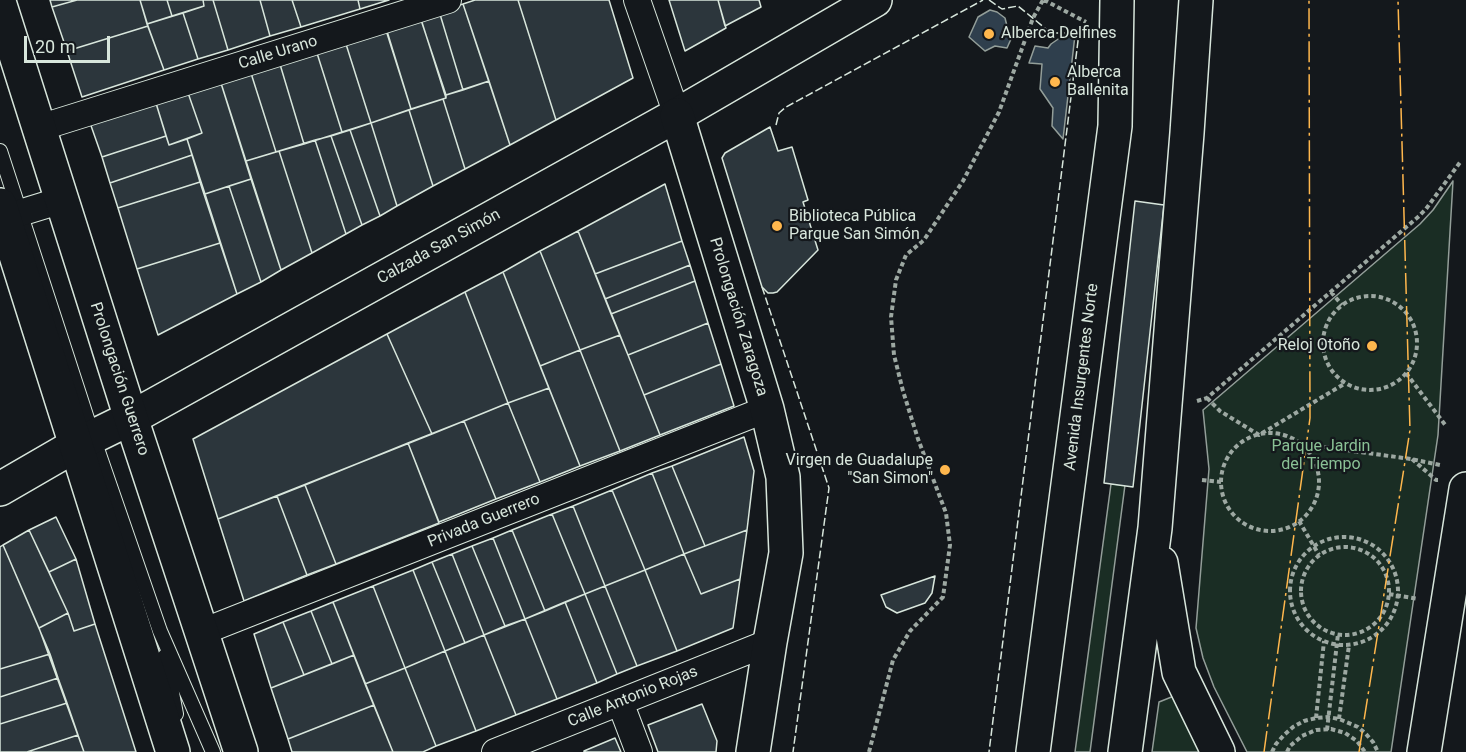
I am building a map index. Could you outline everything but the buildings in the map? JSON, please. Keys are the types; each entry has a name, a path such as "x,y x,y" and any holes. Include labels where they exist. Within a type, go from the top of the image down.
{"main road":[{"name":"Calzada San Simón","path":"0,489 677,115 875,0"},
{"name":"Avenida Insurgentes Norte","path":"1033,752 1115,126 1117,0"},
{"path":"1125,752 1155,528 1196,0"},
{"name":"Prolongación Guerrero","path":"0,5 131,417 241,752"},
{"name":"Prolongación Zaragoza","path":"677,115 767,409 783,477 786,554 770,642"},
{"path":"6,214 85,441 173,752"},
{"path":"1424,752 1466,489"},
{"path":"1155,528 1179,672 1218,752"},
{"path":"753,752 770,642"}],"street":[{"name":"Calle Urano","path":"39,128 448,0"},
{"name":"Prolongación Zaragoza","path":"637,0 677,115"},
{"path":"6,214 62,200"},
{"name":"Privada Guerrero","path":"202,632 767,409"},
{"name":"Calle Antonio Rojas","path":"495,752 770,642"},
{"path":"620,702 639,752"}],"lane":[{"path":"0,151 6,214"},
{"path":"85,441 160,631 213,752"},
{"path":"160,631 184,752"}],"path":[{"path":"869,752 893,660 910,632 943,597 950,545 946,513 918,439 894,355 891,317 896,280 906,255 924,240 963,181 999,112 1032,18 1043,0 1089,23"},
{"path":"1197,401 1207,398 1426,209 1461,161"},
{"path":"1331,291 1342,305"},
{"path":"1383,297 1407,313 1418,339 1417,353 1412,367 1402,379 1389,387 1374,391 1358,390 1344,384 1332,373 1325,360 1322,344 1325,329 1332,316 1342,305 1355,298 1383,297"},
{"path":"1406,373 1446,426"},
{"path":"1301,444 1311,456 1317,470 1319,485 1315,502 1306,516 1292,526 1276,531 1260,530 1244,524 1232,513 1224,499 1221,482 1223,467 1231,453 1242,442 1259,435 1344,384"},
{"path":"1207,398 1220,411 1259,435 1272,434 1287,437 1301,444 1440,465"},
{"path":"1202,480 1221,482"},
{"path":"1299,521 1319,555"},
{"path":"1339,537 1353,538 1378,548 1394,569 1398,582 1398,596 1396,608 1382,629 1367,640 1349,645 1324,641 1303,627 1295,615 1289,590 1296,565 1304,555 1314,546 1339,537"},
{"path":"1346,547 1361,549 1373,556 1382,567 1388,580 1389,594 1386,608 1372,625 1353,634 1338,634 1323,630 1312,621 1304,608 1301,593 1302,579 1309,565 1319,555 1332,549 1346,547"},
{"path":"1389,594 1420,599"},
{"path":"1327,729 1338,634"},
{"path":"1316,718 1324,641"},
{"path":"1339,719 1349,645"},
{"path":"1272,752 1276,744 1293,727 1304,721 1328,717 1349,722 1366,734 1378,752"},
{"path":"1287,752 1290,746 1302,736 1316,730 1327,729 1345,733 1357,741 1365,752"}],"green space":[{"name":"Parque Jardin del Tiempo","path":"1453,181 1438,435 1391,752 1247,752 1214,687 1203,658 1196,628 1209,469 1203,410 1420,224"},
{"path":"1111,484 1125,485 1090,752 1075,752"},
{"path":"1174,696 1201,752 1152,752 1159,702"}],"water":[{"name":"Alberca Delfines","path":"990,10 1005,18 1011,39 1007,48 995,46 985,51 969,37 978,17"},
{"name":"Alberca Ballenita","path":"1064,35 1075,35 1063,139 1052,126 1053,108 1040,89 1042,64 1029,63 1035,46 1048,48"}],"fence":[{"path":"776,125 779,113 786,107 983,0"},
{"path":"989,0 1002,9 1018,6 1051,33 1079,33 989,752"},
{"path":"762,287 829,488 793,752"}],"power":[{"path":"1264,752 1310,418 1309,0"},
{"path":"1359,752 1410,430 1398,0"}],"place":[{"name":"Alberca Delfines","path":"989,34"},
{"name":"Alberca Ballenita","path":"1055,82"},
{"name":"Biblioteca Pública Parque San Simón","path":"777,226"},
{"name":"Reloj Otoño","path":"1372,346"},
{"name":"Virgen de Guadalupe \"San Simon\"","path":"945,470"}]}
